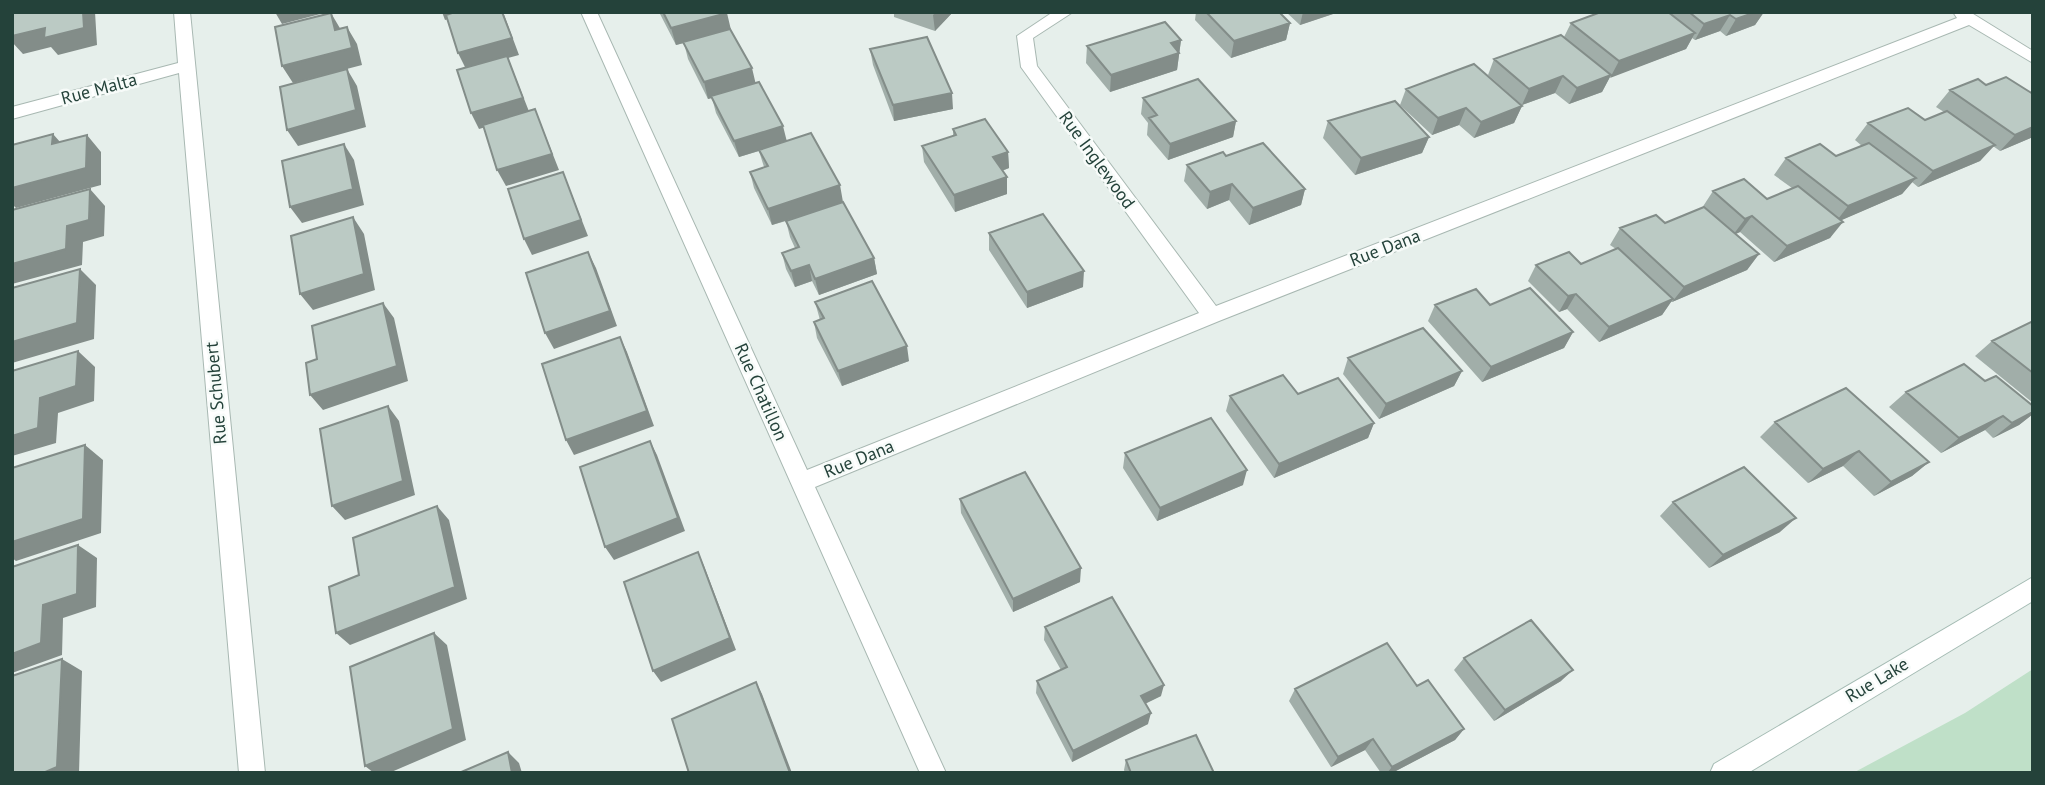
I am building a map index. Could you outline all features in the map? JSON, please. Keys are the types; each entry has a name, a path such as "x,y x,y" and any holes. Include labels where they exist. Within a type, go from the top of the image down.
{"street":[{"name":"Rue Schubert","path":"182,12 252,773"},
{"name":"Rue Chatillon","path":"589,12 933,773"},
{"name":"Rue Inglewood","path":"1065,12 1025,36 1029,67 1212,316"},
{"name":"Rue Dana","path":"802,482 1964,16"},
{"path":"1964,16 2033,58"},
{"name":"Rue Malta","path":"12,113 186,66"},
{"name":"Rue Lake","path":"1723,773 2033,588"}],"green space":[{"path":"2033,669 2033,773 1853,773 1965,713"}],"building":[{"path":"12,12 83,12 84,28 44,38 45,28 12,36"},
{"path":"455,12 502,12 512,38 458,53 446,15"},
{"path":"663,12 726,12 727,13 671,28"},
{"path":"1206,12 1279,12 1290,23 1234,41"},
{"path":"1601,12 1668,12 1695,33 1619,61 1571,23"},
{"path":"1689,12 1756,12 1736,19 1730,15 1704,24"},
{"path":"331,13 335,30 347,27 352,48 282,66 275,27"},
{"path":"1165,22 1181,40 1171,43 1179,53 1111,75 1087,46"},
{"path":"730,29 752,68 704,82 683,42"},
{"path":"1561,35 1611,75 1577,88 1563,76 1529,89 1494,59"},
{"path":"927,37 952,93 893,105 870,49"},
{"path":"507,56 523,98 471,113 457,70"},
{"path":"1474,64 1522,106 1481,122 1466,108 1438,118 1406,89"},
{"path":"347,69 356,110 287,130 280,87"},
{"path":"2006,77 2033,94 2033,127 2015,135 1950,90 1978,79 1986,85"},
{"path":"1198,79 1236,121 1170,144 1149,118 1157,115 1143,98"},
{"path":"759,82 783,126 734,141 711,96"},
{"path":"1395,101 1429,137 1361,158 1328,121"},
{"path":"1908,108 1925,120 1947,111 1995,145 1933,171 1868,123"},
{"path":"535,109 552,154 497,170 483,125"},
{"path":"985,119 1008,152 993,157 1007,177 954,195 922,146 956,135 953,129"},
{"path":"811,133 840,185 768,209 750,172 768,166 759,150"},
{"path":"53,134 52,144 87,135 86,168 12,188 12,145"},
{"path":"1263,143 1305,189 1253,208 1232,184 1210,192 1187,165 1223,152 1226,156"},
{"path":"1869,143 1916,178 1848,206 1786,158 1820,144 1836,156"},
{"path":"344,144 353,189 290,207 282,161"},
{"path":"563,172 581,220 524,239 508,189"},
{"path":"1744,179 1767,199 1798,186 1843,222 1787,246 1752,216 1745,219 1713,191"},
{"path":"90,189 89,220 67,226 66,249 12,264 12,210"},
{"path":"843,202 874,258 815,279 809,265 791,271 782,253 799,247 786,221"},
{"path":"1704,207 1759,254 1684,287 1620,228 1656,215 1665,223"},
{"path":"1043,214 1084,271 1027,292 989,233"},
{"path":"353,217 364,274 300,294 291,236"},
{"path":"1618,248 1673,299 1609,327 1576,294 1568,296 1536,265 1569,252 1581,264"},
{"path":"588,252 610,311 545,333 526,273"},
{"path":"80,269 77,323 12,342 12,288"},
{"path":"872,281 907,346 838,371 814,322 824,318 815,302"},
{"path":"1530,288 1573,332 1491,367 1435,305 1476,289 1490,305"},
{"path":"383,303 397,366 310,395 306,363 317,359 312,326"},
{"path":"2033,321 2033,373 1992,341"},
{"path":"1423,328 1462,371 1386,404 1348,358"},
{"path":"620,337 647,411 566,440 542,364"},
{"path":"78,351 76,386 40,398 38,428 12,436 12,371"},
{"path":"1964,364 1985,381 1996,376 2033,406 2033,412 2012,423 2003,416 1959,438 1906,392"},
{"path":"1283,375 1298,394 1338,378 1374,423 1279,464 1230,396"},
{"path":"1846,388 1929,462 1891,482 1859,451 1823,469 1775,422"},
{"path":"388,406 403,481 332,506 320,429"},
{"path":"1211,418 1247,470 1160,508 1125,453"},
{"path":"650,441 678,518 605,547 580,467"},
{"path":"85,445 83,519 12,542 12,468"},
{"path":"1744,467 1796,518 1723,555 1673,502"},
{"path":"1025,472 1081,568 1013,599 960,499"},
{"path":"437,506 455,587 336,633 329,587 359,575 353,538"},
{"path":"78,545 77,594 43,605 41,643 12,654 12,567"},
{"path":"698,552 730,638 653,671 624,582"},
{"path":"1112,597 1164,685 1141,696 1151,713 1073,751 1037,681 1067,667 1045,627"},
{"path":"1531,620 1573,670 1505,710 1464,658"},
{"path":"434,633 453,729 365,766 350,667"},
{"path":"1387,643 1417,686 1428,680 1464,729 1392,767 1373,739 1338,757 1295,689"},
{"path":"62,659 57,767 43,773 12,773 12,676"},
{"path":"756,682 790,773 689,773 672,719"},
{"path":"1196,735 1214,773 1131,773 1126,760"},
{"path":"508,752 512,773 459,773"}]}
